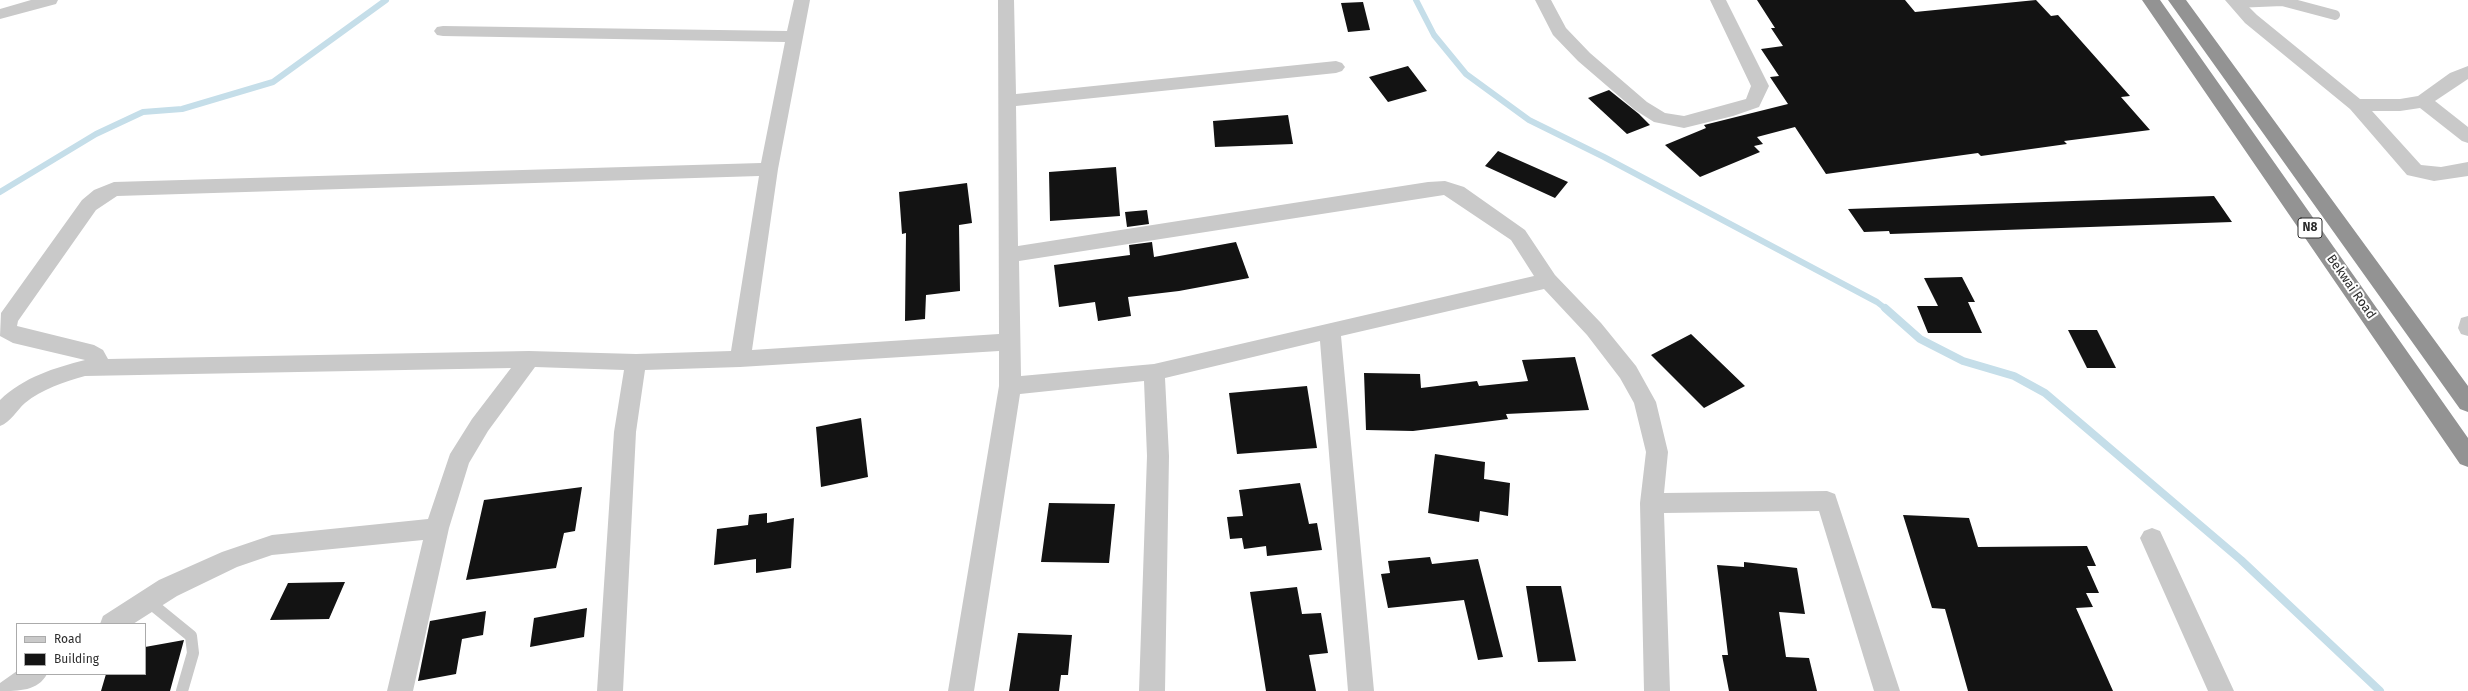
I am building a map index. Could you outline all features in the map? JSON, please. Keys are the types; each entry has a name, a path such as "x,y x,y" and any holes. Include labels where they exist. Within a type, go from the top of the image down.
{"highway":[{"name":"Bekwai Road","path":"2151,0 2468,457"},
{"name":"Bekwai Road","path":"2177,0 2461,384 2468,403"}],"street":[{"path":"0,14 50,0"},
{"path":"740,359 769,169 802,0"},
{"path":"961,691 1010,386 1006,0"},
{"path":"1543,0 1559,31 1584,57 1641,106 1660,118 1684,122 1727,112 1753,103 1760,86 1718,0"},
{"path":"2234,1 2251,19 2356,105 2414,170 2420,174 2429,175 2468,169"},
{"path":"443,31 795,37"},
{"path":"1007,101 1336,67"},
{"path":"2356,105 2400,105 2423,101 2456,77 2468,72"},
{"path":"2423,101 2468,137"},
{"path":"100,367 96,356 87,351 12,335 6,329 8,319 90,205 100,195 114,189 769,169"},
{"path":"1009,255 1445,188 1457,192 1471,200 1518,235 1548,280 1594,329 1628,372 1645,402 1657,452 1652,503 1657,691"},
{"path":"1010,386 1154,372 1548,280"},
{"path":"1330,332 1361,691"},
{"path":"0,417 14,398 33,386 85,368 529,359 636,362 740,359 1009,342"},
{"path":"400,691 438,528 458,461 480,425 529,359"},
{"path":"610,691 625,432 636,362"},
{"path":"1152,691 1158,456 1154,372"},
{"path":"1652,503 1827,501 1887,691"},
{"path":"114,623 168,588 230,559 272,545 438,528"},
{"path":"2152,538 2221,691"},
{"path":"9,691 33,675"},
{"path":"35,691 40,675"}],"lane":[{"path":"2234,1 2282,1 2335,15"},
{"path":"148,601 191,636 194,653 182,691"}],"building":[{"path":"1757,0 1905,0 1915,12 2036,0 2051,16 2058,15 2130,96 2121,97 2150,130 2064,141 2067,144 1981,156 1978,153 1826,174 1795,127 1757,137 1763,144 1754,146 1760,152 1700,177 1665,145 1706,128 1704,125 1788,104 1770,77 1779,76 1761,49 1783,46 1771,28 1775,28"},
{"path":"1363,2 1370,30 1348,32 1341,3"},
{"path":"1408,66 1427,91 1388,102 1369,77"},
{"path":"1609,90 1639,114 1650,125 1627,134 1588,98"},
{"path":"1288,115 1293,144 1215,147 1213,121"},
{"path":"1498,151 1568,182 1555,198 1485,166"},
{"path":"1116,167 1120,216 1050,221 1049,172"},
{"path":"967,183 972,223 959,225 960,291 926,295 925,319 905,321 906,233 902,234 899,192"},
{"path":"2214,196 2232,222 1890,234 1889,231 1864,232 1848,209"},
{"path":"1147,210 1149,224 1127,227 1125,212"},
{"path":"1152,242 1154,257 1236,242 1249,278 1179,291 1128,297 1131,316 1098,321 1095,302 1059,307 1054,265 1130,255 1129,245"},
{"path":"1962,277 1975,302 1968,302 1982,333 1928,333 1917,306 1938,306 1924,278"},
{"path":"2068,330 2097,330 2116,368 2087,368"},
{"path":"1691,334 1745,386 1704,408 1651,355"},
{"path":"1575,357 1589,410 1506,414 1508,419 1413,431 1366,430 1364,373 1420,374 1421,388 1477,381 1479,386 1528,381 1522,360"},
{"path":"1307,386 1317,448 1237,454 1229,393"},
{"path":"861,418 868,477 821,487 816,427"},
{"path":"1435,454 1485,462 1484,479 1510,483 1508,516 1480,511 1479,522 1428,513"},
{"path":"1300,483 1309,524 1317,523 1322,550 1267,556 1266,546 1244,549 1242,538 1230,539 1227,517 1243,516 1239,490"},
{"path":"582,487 575,531 564,533 556,568 466,580 484,500"},
{"path":"1049,503 1115,504 1109,563 1041,562"},
{"path":"767,513 767,523 794,518 791,568 756,573 756,559 714,565 717,529 748,525 749,515"},
{"path":"1903,515 1969,518 1978,547 2087,546 2096,566 2087,566 2099,593 2086,593 2093,607 2076,608 2113,691 1968,691 1945,609 1932,608"},
{"path":"1430,557 1432,564 1478,559 1503,657 1478,660 1464,600 1388,608 1381,574 1390,573 1388,561"},
{"path":"1744,562 1797,568 1805,614 1779,612 1786,657 1809,658 1817,691 1729,691 1722,655 1728,655 1717,565 1744,567"},
{"path":"345,582 329,619 270,620 288,583"},
{"path":"1526,586 1561,586 1576,661 1538,662"},
{"path":"1297,587 1302,614 1321,613 1328,653 1309,655 1316,691 1266,691 1250,592"},
{"path":"587,608 584,637 530,647 534,618"},
{"path":"486,611 483,635 462,639 456,674 418,681 430,621"},
{"path":"1018,633 1072,635 1068,675 1061,675 1059,691 1009,691"},
{"path":"184,640 170,691 101,691 106,675 146,675 146,647"}],"waterway":[{"path":"0,192 96,134 143,112 182,109 273,82 386,0"},
{"path":"1416,0 1434,35 1466,74 1529,120 1604,157 1877,302 1886,309"},
{"path":"1885,308 1920,339 1963,361 2014,376 2045,393 2241,560 2380,691"}]}
